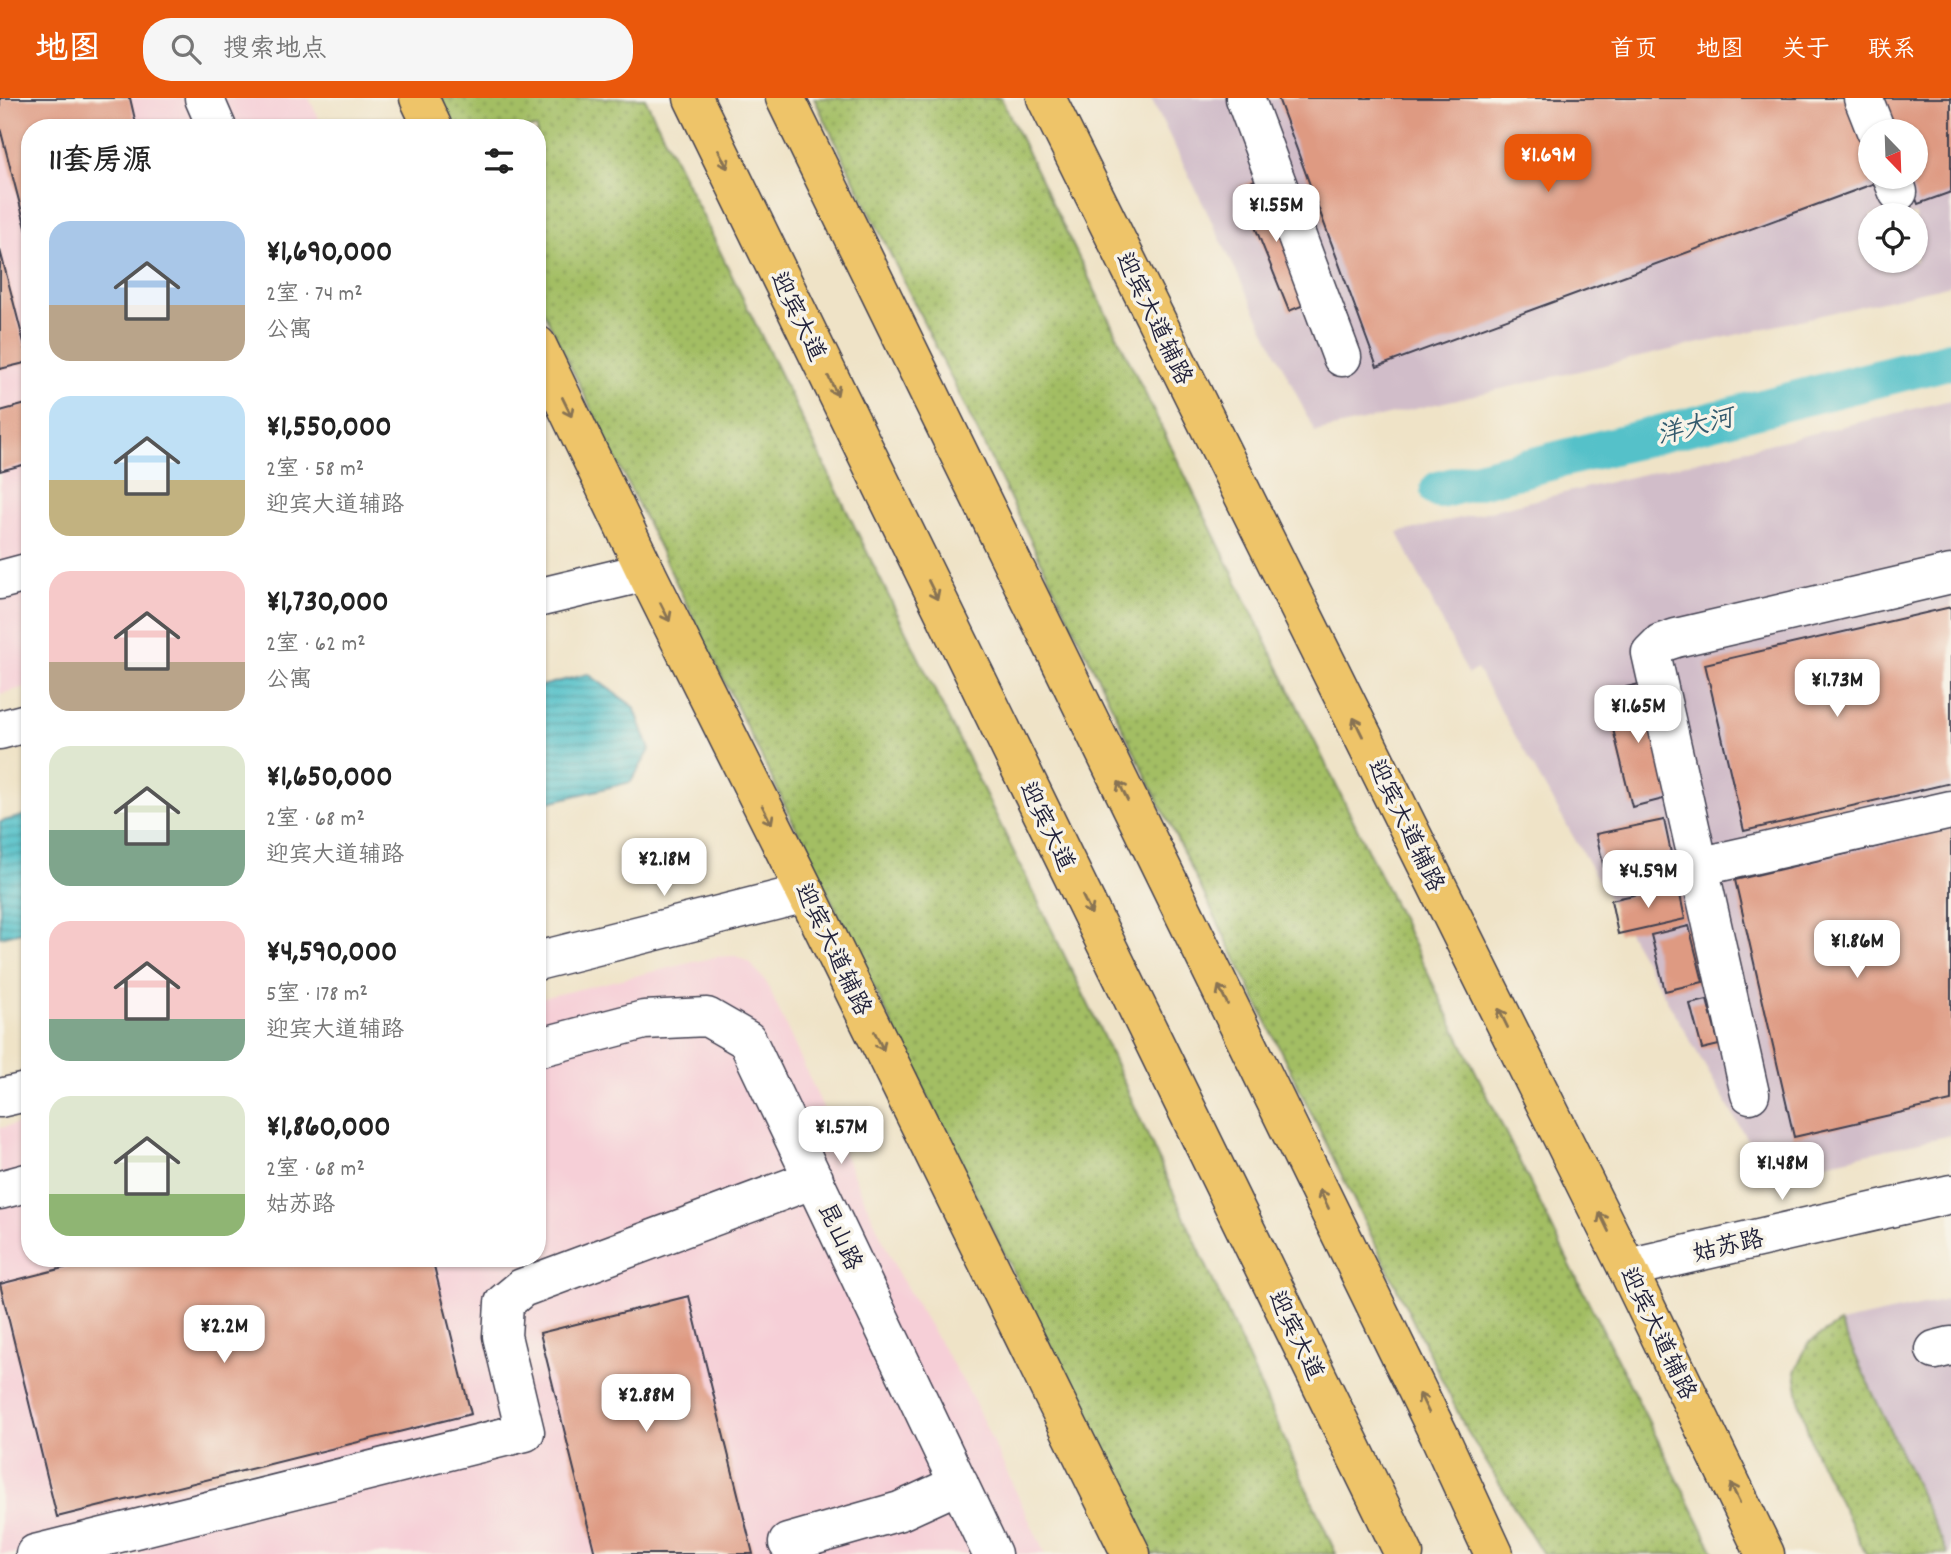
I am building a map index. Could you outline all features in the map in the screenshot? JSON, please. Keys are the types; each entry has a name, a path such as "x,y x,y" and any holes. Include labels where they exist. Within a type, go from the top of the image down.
{"main road":[{"path":"419,98 429,119"},
{"name":"迎宾大道","path":"693,98 1404,1554"},
{"path":"785,98 1441,1439 1494,1554"},
{"name":"迎宾大道辅路","path":"1046,98 1627,1268 1765,1554"},
{"name":"迎宾大道辅路","path":"546,364 1130,1554"},
{"path":"1441,1439 1501,1554"}],"street":[{"path":"204,98 213,119"},
{"path":"1245,98 1342,357"},
{"path":"1863,98 1871,119"},
{"path":"546,596 646,572"},
{"path":"0,580 21,574"},
{"path":"1750,1094 1651,653 1661,643 1676,638 1951,574"},
{"path":"0,730 21,724"},
{"path":"1698,867 1951,810"},
{"path":"546,959 806,892"},
{"name":"昆山路","path":"546,1046 644,1020 707,1017 747,1040 992,1554"},
{"path":"0,1098 21,1093"},
{"path":"35,1554 525,1432 502,1336 504,1303 522,1288 814,1179"},
{"path":"0,1190 21,1184"},
{"name":"姑苏路","path":"1627,1268 1951,1194"},
{"path":"788,1543 901,1511 959,1484"}],"shaded area":[{"path":"0,98 309,98 319,119 21,119 21,688 0,694"},
{"path":"1151,98 1951,98 1951,285 1315,432"},
{"path":"1951,400 1951,1135 1768,1176 1477,669 1468,674 1398,533"},
{"path":"736,956 750,963 766,982 898,1273 970,1393 1045,1554 0,1554 0,1128 21,1123 21,1267 546,1267 546,997 715,957"},
{"path":"1951,1299 1951,1554 1948,1554 1840,1323"}],"green space":[{"path":"440,98 645,98 1093,1014 1336,1554 1151,1554 546,316 546,119 450,119"},
{"path":"814,98 1001,98 1571,1267 1715,1554 1543,1554 1466,1429"},
{"path":"1840,1323 1948,1554 1866,1554 1813,1449 1800,1404 1795,1372 1808,1343"}],"water":[{"path":"588,674 634,707 650,750 631,782 546,803 546,685"},
{"path":"21,816 21,932 0,937 0,822"}],"building":[{"path":"0,98 130,98 135,119 21,119 21,208 0,128"},
{"path":"1278,98 1848,98 1858,125 1859,189 1377,367"},
{"path":"1879,98 1951,98 1951,192 1918,203 1912,189 1928,189 1928,119 1887,119"},
{"path":"1264,176 1314,301 1289,311 1239,187"},
{"path":"0,250 21,331 21,364 0,369"},
{"path":"21,405 21,465 0,471 0,411"},
{"path":"1951,607 1951,783 1744,831 1705,664"},
{"path":"1644,683 1671,797 1632,807 1604,692"},
{"path":"1664,820 1671,853 1604,868 1596,834"},
{"path":"1951,829 1951,1101 1794,1137 1735,880"},
{"path":"1678,885 1685,919 1618,934 1611,900"},
{"path":"1689,926 1703,982 1665,991 1651,935"},
{"path":"1707,1000 1719,1045 1702,1049 1690,1004"},
{"path":"67,1267 434,1267 471,1414 57,1517 0,1284"},
{"path":"689,1296 753,1554 595,1554 540,1333"}],"waterway":[{"name":"洋大河","path":"1439,490 1951,360"}]}
